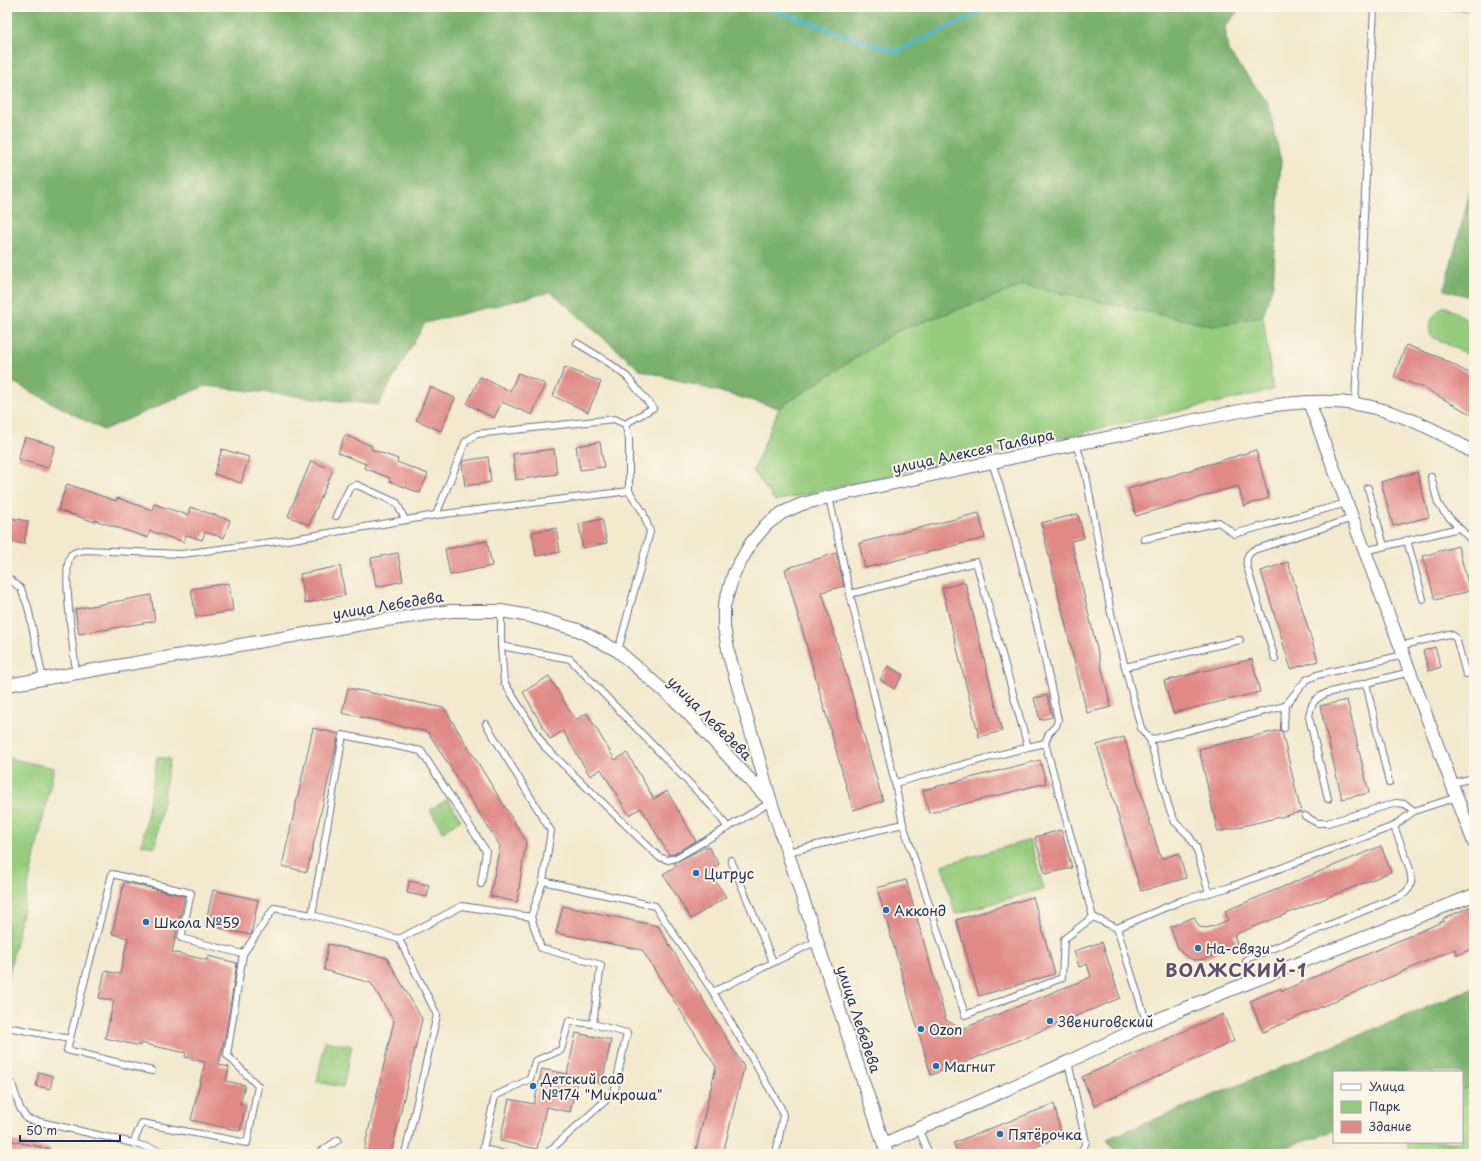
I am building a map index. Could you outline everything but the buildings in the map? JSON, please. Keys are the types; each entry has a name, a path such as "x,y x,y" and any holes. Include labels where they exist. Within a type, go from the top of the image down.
{"street":[{"path":"1310,402 1474,843"},
{"name":"улица Алексея Талвира","path":"771,802 728,655 724,627 724,606 734,573 751,543 766,525 782,513 802,504 829,497 1076,444 1255,408 1283,404 1332,402 1376,408 1426,426 1452,439 1474,453"},
{"name":"улица Лебедева","path":"7,685 386,620 444,612 501,611 530,616 578,630 618,652 680,705 771,802 885,1149"},
{"path":"885,1149 918,1128 1068,1062 1147,1024 1251,981 1474,895"}],"lane":[{"path":"1355,404 1374,7"},
{"path":"577,343 608,362 626,377 653,408 625,424"},
{"path":"436,515 466,441 477,434 614,419 625,424"},
{"path":"618,652 650,532 643,512 630,491 629,439 625,424"},
{"path":"1076,444 1086,475 1111,613 1141,728 1150,740 1168,808 1175,822 1189,836 1196,847 1209,893"},
{"path":"992,462 1002,493 1045,658 1058,720 1056,726 1049,732 1045,743 1093,917 1117,928 1183,900 1227,888 1394,826 1414,811 1457,797"},
{"path":"1431,477 1438,503 1443,511 1474,545"},
{"path":"336,516 350,487 357,485 397,502 405,520"},
{"path":"1368,488 1384,546"},
{"path":"76,672 67,578 68,560 71,554 76,552 85,550 182,554 287,540 436,515 630,491"},
{"path":"829,497 850,594 895,782 903,824 965,1015 1062,978 1064,940 1093,917"},
{"path":"1144,539 1219,522 1234,534 1347,503"},
{"path":"1275,659 1246,567 1248,553 1353,518"},
{"path":"1365,551 1459,528"},
{"path":"1407,540 1423,599"},
{"path":"850,594 976,562 1028,747"},
{"path":"7,578 21,589 28,607 43,679"},
{"path":"501,611 501,646 504,682 545,747 659,857 668,860 676,858 771,802"},
{"path":"1284,728 1285,706 1306,680 1317,675 1402,650 1448,634 1456,638 1466,674"},
{"path":"1125,667 1240,640"},
{"path":"501,646 570,659 716,811 728,828"},
{"path":"1328,799 1309,717 1311,705 1318,697 1327,693 1410,672"},
{"path":"1366,683 1389,783"},
{"path":"1150,740 1285,706"},
{"path":"486,724 552,831 543,881 531,917 541,948 601,965 593,1024"},
{"path":"312,915 343,735 421,751 486,851 481,884"},
{"path":"895,782 1045,743"},
{"path":"1452,783 1474,778"},
{"path":"1305,816 1317,823 1327,823 1396,803 1405,804 1414,811"},
{"path":"788,852 903,824"},
{"path":"1251,981 1246,965 1246,961 1249,958 1402,895 1409,890 1412,882 1411,874 1394,826"},
{"path":"731,860 773,962"},
{"path":"152,1071 67,1050 112,874 191,893 181,938 243,954"},
{"path":"543,881 655,906 713,992 781,1108 783,1115 776,1154"},
{"path":"133,1143 142,1123 247,1143 258,1086 227,1055 243,954 274,908 312,915 399,939 462,906 531,917"},
{"path":"1117,928 1147,1024"},
{"path":"399,939 437,1015 405,1154"},
{"path":"713,992 817,941"},
{"path":"504,1154 483,1149 496,1096 530,1079 535,1061 561,1050 569,1021 593,1024 627,1033 614,1093 546,1154"},
{"path":"7,1027 70,1039"},
{"path":"1068,1062 1086,1142 1082,1152 1076,1154"},
{"path":"7,1082 12,1084 20,1108 27,1119 133,1143 170,1154"},
{"path":"918,1128 929,1154"},
{"path":"317,1154 338,1140"}],"green space":[{"path":"7,7 1241,7 1225,27 1228,51 1268,103 1281,161 1273,284 1263,316 1213,326 1025,285 895,332 779,408 640,370 551,292 425,323 378,405 205,386 103,430 15,383 7,382"},
{"path":"1474,178 1474,298 1444,290"},
{"path":"1025,285 1213,326 1263,316 1273,390 775,501 753,471 779,408 895,332"},
{"path":"1443,307 1446,307 1474,323 1474,358 1431,336 1430,324"},
{"path":"157,757 170,759 155,847 142,845"},
{"path":"7,758 54,768 7,983"},
{"path":"448,799 461,820 443,832 430,810"},
{"path":"1030,840 1044,889 955,914 942,865"},
{"path":"1474,988 1474,1098 1470,1087 1463,1089 1463,1071 1333,1071 1333,1131 1275,1151 1275,1154 1116,1154 1107,1139"},
{"path":"325,1041 352,1046 343,1087 317,1082"},
{"path":"1470,1086 1474,1098 1474,1154 1410,1154 1406,1143 1463,1143 1463,1089"}],"waterway":[{"path":"765,7 896,52 992,7"},
{"path":"1216,7 1474,9"}],"place":[{"name":"Цитрус","path":"696,873"},
{"name":"Акконд","path":"886,910"},
{"name":"Школа №59","path":"146,922"},
{"name":"На-связи","path":"1198,948"},
{"name":"Звениговский","path":"1050,1021"},
{"name":"Ozon","path":"921,1029"},
{"name":"Магнит","path":"936,1066"},
{"name":"Детский сад №174 \"Микроша\"","path":"533,1086"},
{"name":"Пятёрочка","path":"1000,1134"}],"district":[{"name":"ВОЛЖСКИЙ-1","path":"1236,969"}]}
